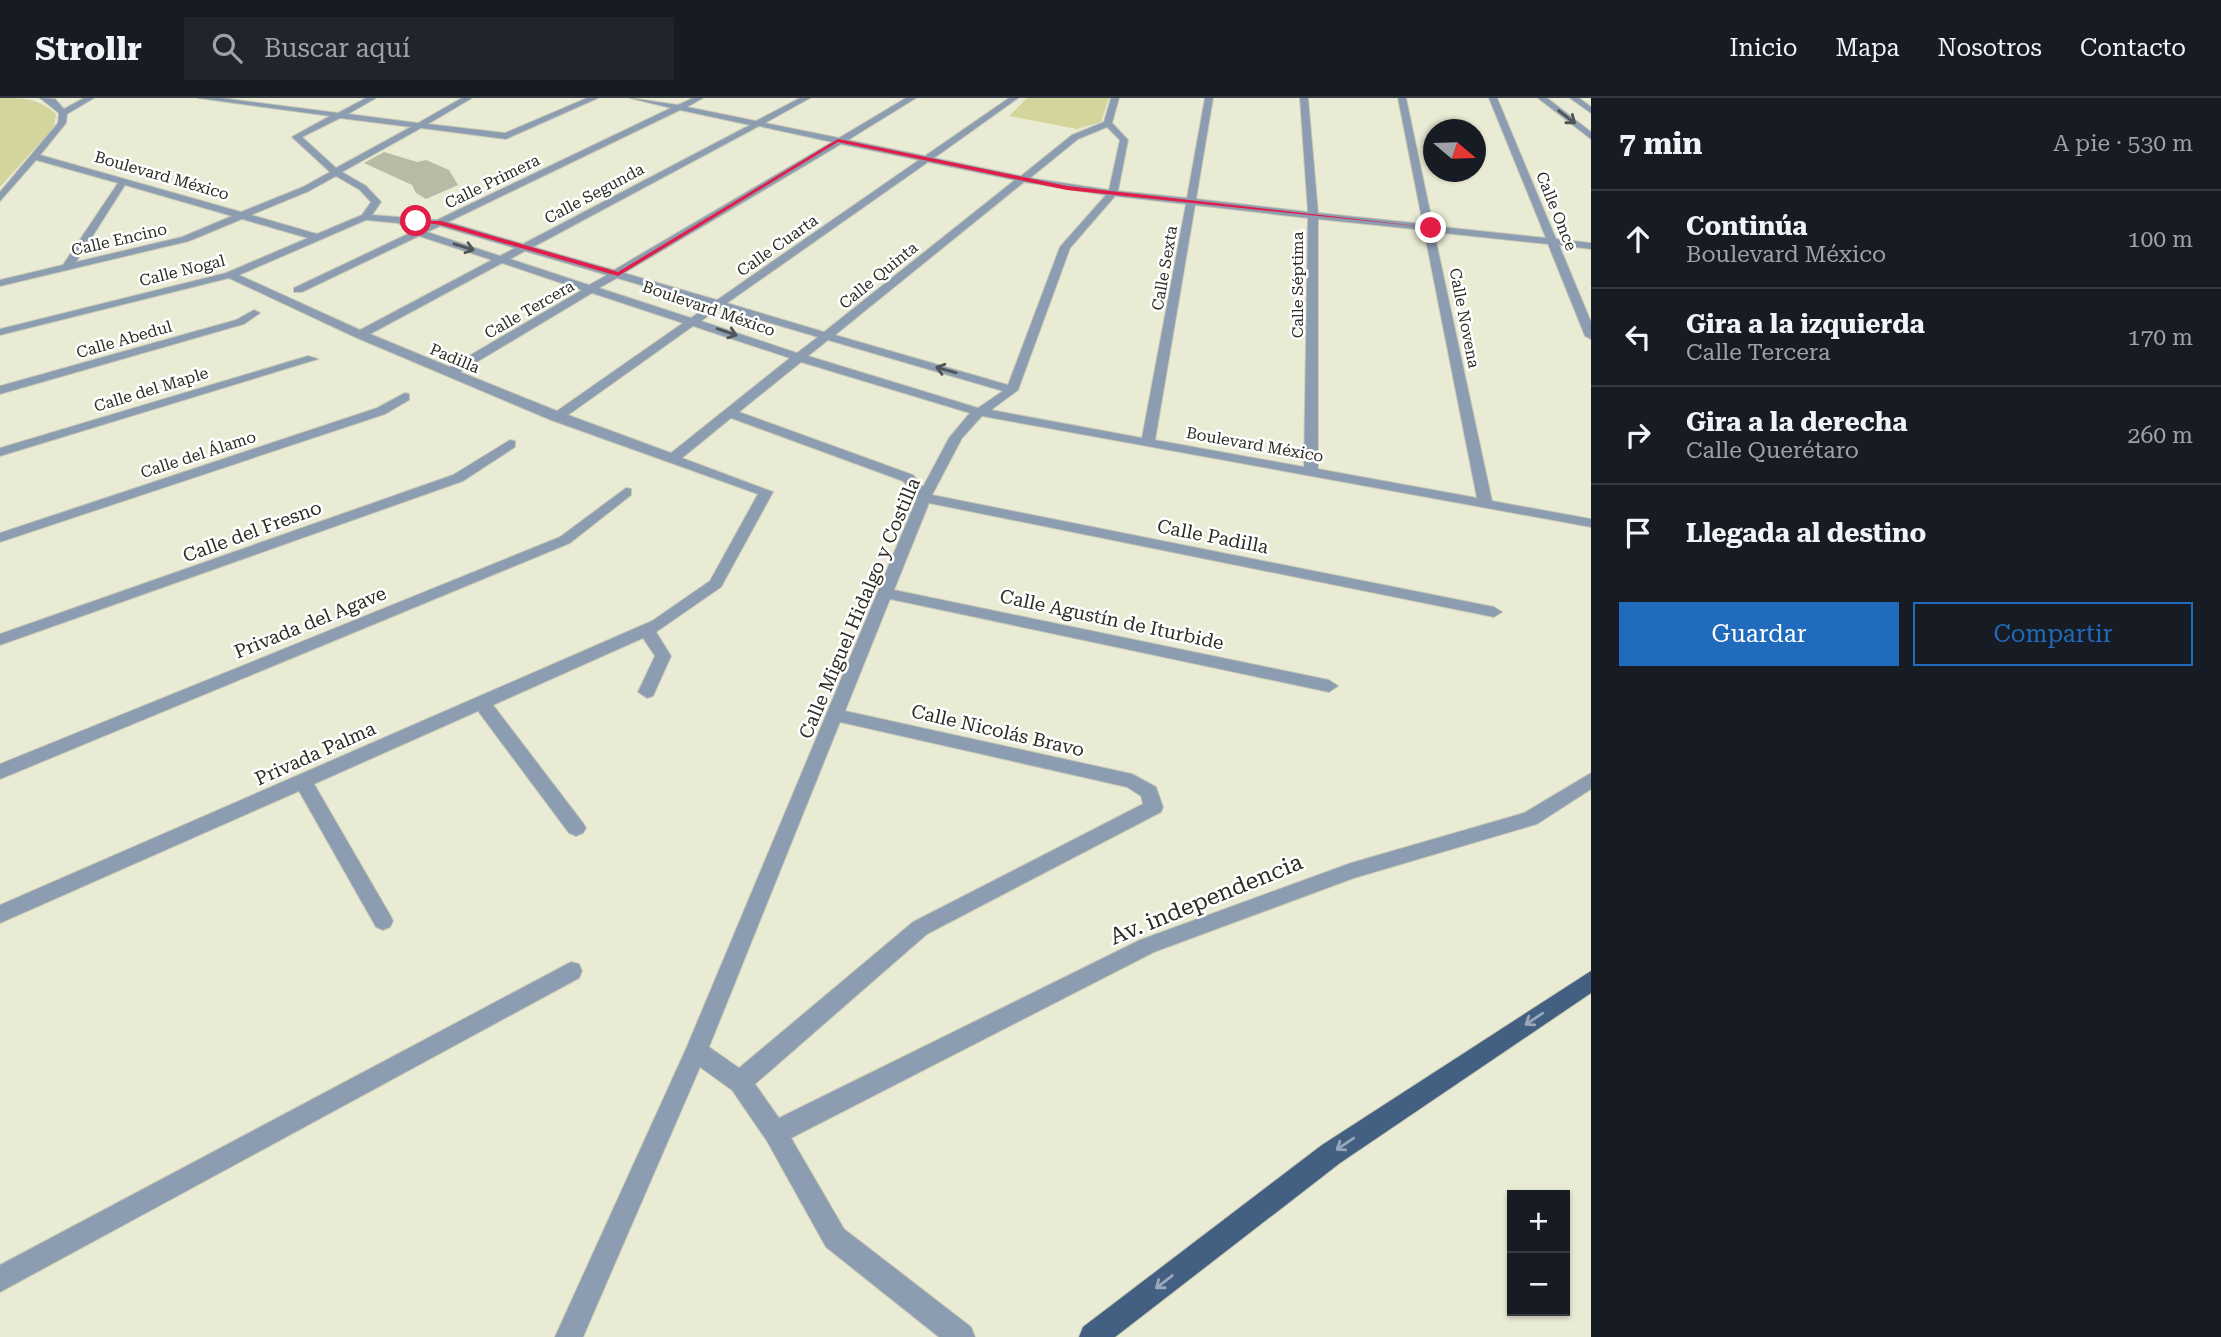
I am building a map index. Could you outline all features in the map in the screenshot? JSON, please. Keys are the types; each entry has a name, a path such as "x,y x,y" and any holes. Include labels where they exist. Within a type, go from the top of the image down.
{"main road":[{"path":"1093,1337 1331,1154 1591,981"}],"street":[{"path":"0,198 62,123 63,113 52,101 44,98"},
{"path":"63,113 90,98"},
{"path":"202,98 506,136 594,98"},
{"path":"257,105 273,98"},
{"path":"365,216 376,202 363,188 334,171 296,137 372,98"},
{"name":"Calle Encino","path":"0,283 185,239 306,189 468,98"},
{"path":"634,98 1023,179 1113,193 1591,246"},
{"name":"Calle Primera","path":"298,290 699,98"},
{"name":"Calle Segunda","path":"359,335 806,98"},
{"name":"Calle Tercera","path":"449,373 912,98"},
{"name":"Calle Cuarta","path":"556,416 1014,98"},
{"path":"1012,390 1065,247 1113,193 1124,140 1108,122 1115,98"},
{"name":"Calle Sexta","path":"1148,443 1209,98"},
{"name":"Calle Séptima","path":"1304,98 1313,215 1311,472"},
{"name":"Calle Novena","path":"1402,98 1431,228 1485,503"},
{"name":"Calle Once","path":"1493,98 1591,336"},
{"path":"1542,98 1591,136"},
{"path":"1574,98 1591,110"},
{"path":"506,136 553,105"},
{"name":"Calle Quinta","path":"672,459 1075,137 1108,122"},
{"name":"Boulevard México","path":"36,157 320,238"},
{"path":"67,267 123,182"},
{"path":"365,216 402,221"},
{"name":"Calle Nogal","path":"0,332 230,275 320,238 365,216"},
{"name":"Boulevard México","path":"402,221 441,223 1012,390"},
{"name":"Boulevard México","path":"402,221 420,233 596,288 801,358 979,412 1591,523"},
{"name":"Padilla","path":"230,275 449,373 672,459"},
{"name":"Calle Abedul","path":"0,390 240,323 254,313"},
{"name":"Calle del Maple","path":"0,452 312,359"},
{"name":"Calle Miguel Hidalgo y Costilla","path":"569,1337 696,1051 924,498 965,424 979,412 999,402 1012,390"},
{"name":"Calle del Álamo","path":"0,538 381,411 405,397"},
{"path":"730,412 908,478 924,498"},
{"name":"Calle del Fresno","path":"0,640 458,478 510,444"},
{"name":"Privada Palma","path":"0,914 646,630 716,584 766,492 672,459"},
{"name":"Privada del Agave","path":"0,772 565,540 626,492"},
{"name":"Calle Padilla","path":"924,498 1494,612"},
{"name":"Calle Agustín de Iturbide","path":"885,593 1329,686"},
{"path":"646,630 663,656 646,692"},
{"path":"481,702 576,828"},
{"name":"Calle Nicolás Bravo","path":"740,1082 920,928 1154,807 1149,792 1132,781 835,715"},
{"name":"Av. independencia","path":"775,1133 1147,946 1351,871 1530,819 1591,780"},
{"path":"303,781 383,922"},
{"path":"0,1279 571,971"},
{"path":"696,1051 740,1082 775,1133 788,1160 835,1238 961,1337"}],"green space":[{"path":"0,98 30,100 56,114 54,127 0,187"},
{"path":"1027,98 1109,98 1101,122 1077,129 1009,116"}],"building":[{"path":"384,152 417,162 426,160 449,170 458,185 426,199 416,193 412,185 364,163"}],"route":[{"path":"416,221 441,223 618,274 838,140 1067,188 1431,228"}]}
